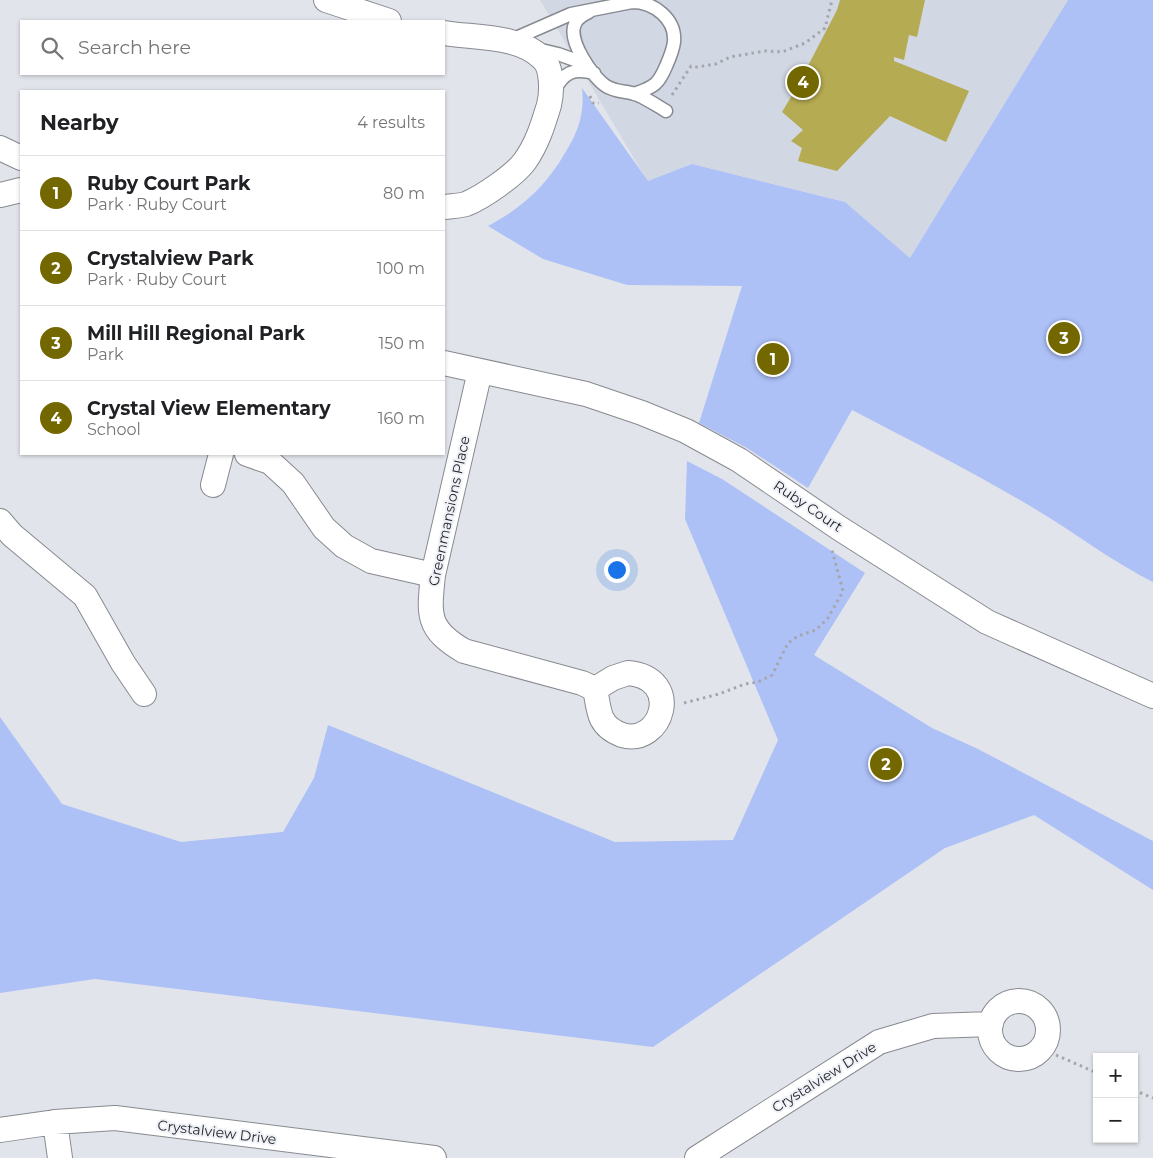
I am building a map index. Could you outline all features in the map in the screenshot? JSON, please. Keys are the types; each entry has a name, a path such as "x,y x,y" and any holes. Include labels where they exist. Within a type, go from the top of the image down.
{"street":[{"path":"326,0 386,20"},
{"path":"445,34 518,44 544,59 550,74 552,94 540,134 524,162 498,186 465,204 445,207"},
{"path":"0,148 20,158"},
{"path":"0,195 20,190"},
{"name":"Ruby Court","path":"445,363 586,394 642,413 686,431 739,460 839,528 988,622 1153,696"},
{"name":"Greenmansions Place","path":"480,371 433,575 430,609 435,628 449,642 464,651 582,683 595,689"},
{"path":"213,485 221,455"},
{"path":"250,455 270,462 293,482 324,528 344,546 371,561 433,575"},
{"path":"0,521 12,535 85,596 123,663 144,694"},
{"name":"Crystalview Drive","path":"697,1158 879,1042 933,1026 991,1024"},
{"name":"Crystalview Drive","path":"0,1130 55,1122 115,1118 434,1158"},
{"path":"55,1122 60,1158"}],"lane":[{"path":"518,44 571,14 632,2 642,2 664,14 671,25 674,40 673,50 663,74 656,84 634,94"},
{"path":"598,8 579,18 574,26 572,37 590,69 605,86 621,92 634,94 663,110"},
{"path":"518,44 558,54 590,69"},
{"path":"552,94 560,80 569,73 590,69"}],"path":[{"path":"663,110 691,66 716,64 730,57 765,51 782,52 805,43 825,28 832,0"},
{"path":"588,91 593,103 604,103"},
{"path":"675,705 719,694 745,684 758,682 772,675 788,643 798,636 816,630 828,618 843,591 830,542"},
{"path":"1056,1055 1093,1071"},
{"path":"1138,1092 1153,1098"}],"shaded area":[{"path":"540,0 1068,0 910,258 845,202 692,164 648,182"},
{"path":"1068,0 1153,0 1153,582 1124,566 1017,498 852,410 808,488 747,448 699,423 742,286 627,285 543,259 488,226 522,204 541,186 558,165 574,138 580,122 583,97 582,88 648,181 692,164 845,202 910,258"},
{"path":"687,461 722,479 865,573 814,655 932,728 978,749 1153,841 1153,890 1034,815 945,848 653,1047 95,979 0,993 0,717 62,804 181,842 283,832 314,778 328,725 615,842 733,840 778,740 685,519"}],"building":[{"path":"840,0 925,0 917,37 909,35 904,60 894,57 894,61 969,91 946,142 890,116 837,171 798,161 802,148 791,141 803,130 782,112 837,10"}],"place":[{"name":"Crystal View Elementary","path":"803,82"},
{"name":"Mill Hill Regional Park","path":"1064,338"},
{"name":"Ruby Court Park","path":"773,359"},
{"name":"Crystalview Park","path":"886,764"}]}
